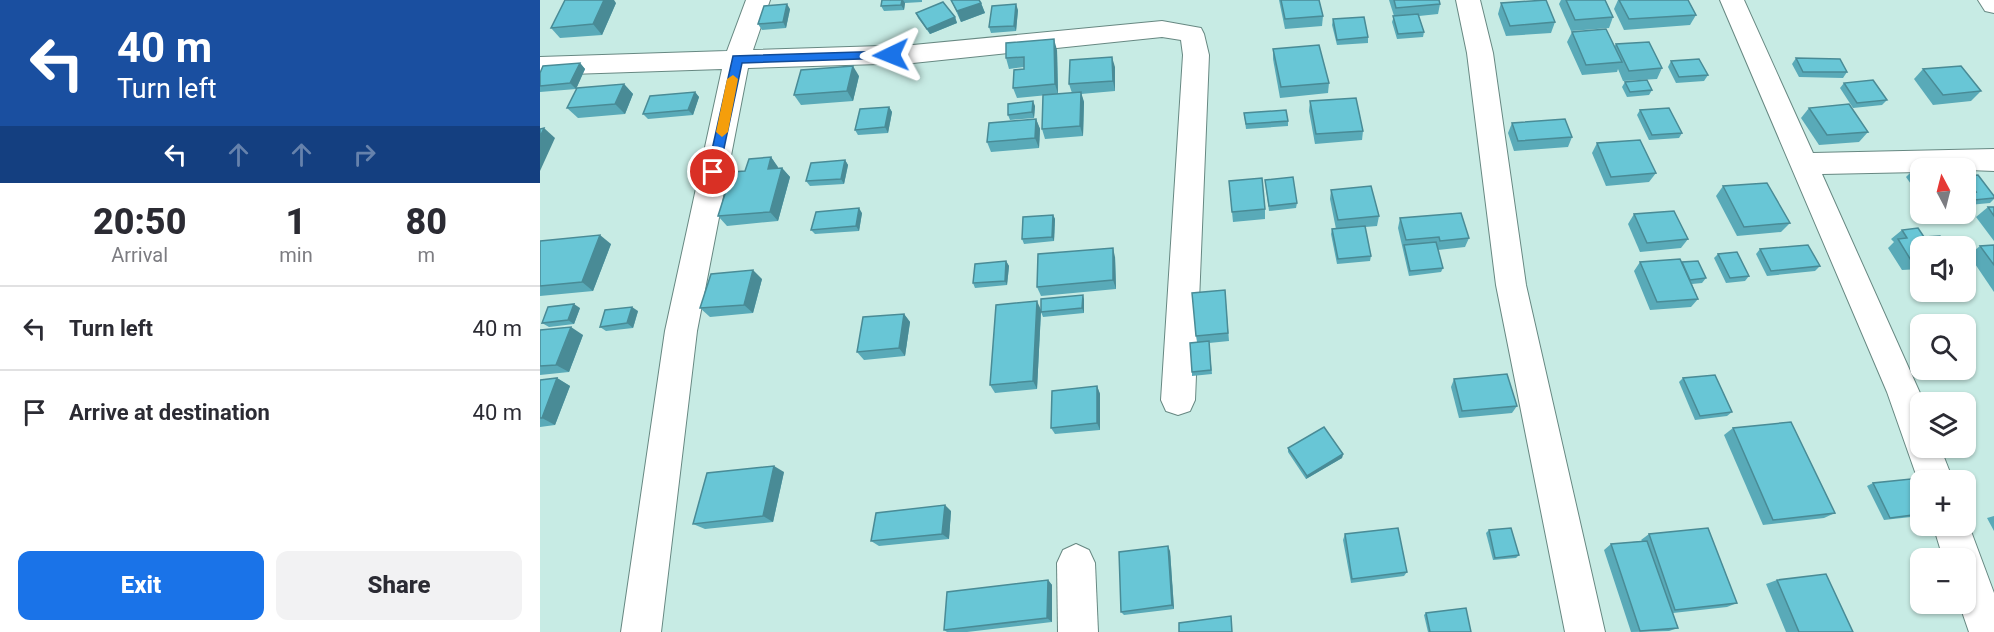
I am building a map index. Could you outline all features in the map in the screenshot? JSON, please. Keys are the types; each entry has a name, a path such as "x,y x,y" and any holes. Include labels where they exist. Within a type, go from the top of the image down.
{"street":[{"path":"641,632 681,331 737,59 758,0"},
{"path":"1468,0 1480,53 1511,285 1585,632"},
{"path":"1732,0 1910,409"},
{"path":"1990,0 1994,5"},
{"path":"540,66 913,54 1162,29 1192,34 1196,55 1178,400"},
{"path":"1804,164 1994,160"},
{"path":"1076,563 1078,632"},
{"path":"1976,596 1989,632"}],"building":[{"path":"565,0 604,0 593,24 551,28"},
{"path":"882,0 902,0 901,5 881,6"},
{"path":"951,0 979,0 981,3 957,11"},
{"path":"1281,0 1319,0 1323,16 1285,19"},
{"path":"1394,0 1439,0 1440,4 1396,8"},
{"path":"1546,0 1555,22 1510,26 1501,3"},
{"path":"1566,0 1605,0 1613,17 1575,20"},
{"path":"1619,0 1688,0 1696,15 1629,19"},
{"path":"943,2 955,17 927,29 916,13"},
{"path":"787,4 783,22 758,24 764,6"},
{"path":"1016,4 1014,26 989,27 992,6"},
{"path":"1418,14 1424,32 1398,34 1393,16"},
{"path":"1364,17 1368,37 1337,40 1333,19"},
{"path":"1606,29 1622,62 1586,65 1572,32"},
{"path":"1054,39 1055,84 1013,88 1014,70 1024,69 1024,57 1006,58 1006,43"},
{"path":"1649,42 1662,68 1629,71 1616,44"},
{"path":"1319,45 1329,83 1281,87 1273,49"},
{"path":"1112,57 1113,81 1069,84 1070,60"},
{"path":"1796,58 1840,59 1847,72 1803,72"},
{"path":"1699,59 1708,75 1679,77 1671,61"},
{"path":"580,63 570,83 540,86 540,73 543,66"},
{"path":"853,66 847,91 794,95 801,70"},
{"path":"1961,66 1981,91 1943,95 1923,69"},
{"path":"1647,80 1652,90 1630,92 1625,82"},
{"path":"1873,80 1887,100 1857,103 1844,83"},
{"path":"624,84 615,104 567,108 577,88"},
{"path":"695,92 688,110 643,114 650,96"},
{"path":"1081,92 1080,126 1042,129 1043,95"},
{"path":"1356,98 1363,131 1316,134 1310,101"},
{"path":"1033,101 1032,112 1008,115 1008,104"},
{"path":"1849,104 1868,132 1827,135 1809,108"},
{"path":"889,107 885,127 855,130 860,109"},
{"path":"1669,108 1682,133 1652,135 1640,110"},
{"path":"1286,110 1288,121 1246,124 1244,113"},
{"path":"1036,119 1035,138 987,142 989,123"},
{"path":"1565,119 1572,137 1518,141 1512,123"},
{"path":"1640,140 1656,173 1611,177 1597,143"},
{"path":"771,157 768,169 782,168 770,212 718,216 732,172 745,171 749,159"},
{"path":"845,160 841,179 806,181 811,163"},
{"path":"1976,175 1978,175 1994,198 1976,200"},
{"path":"1293,177 1297,203 1269,206 1265,180"},
{"path":"1262,178 1265,209 1232,212 1229,181"},
{"path":"1767,183 1790,223 1744,227 1723,186"},
{"path":"1371,186 1379,216 1338,220 1331,190"},
{"path":"1988,207 1994,207 1994,216"},
{"path":"859,208 856,226 811,230 816,212"},
{"path":"1674,211 1688,239 1647,243 1634,214"},
{"path":"1461,213 1469,238 1440,241 1439,237 1406,240 1400,218"},
{"path":"1053,215 1052,237 1022,239 1023,217"},
{"path":"1365,226 1371,256 1338,259 1332,229"},
{"path":"1918,228 1923,236 1910,236 1910,259 1898,239 1907,238 1902,230"},
{"path":"600,235 582,282 540,286 540,241"},
{"path":"1436,242 1443,268 1410,271 1404,245"},
{"path":"1808,245 1820,266 1771,271 1760,249"},
{"path":"1994,245 1994,265 1980,246"},
{"path":"1113,248 1113,280 1037,287 1038,254"},
{"path":"1737,252 1749,276 1730,278 1718,254"},
{"path":"1680,259 1698,299 1657,302 1640,262"},
{"path":"1006,261 1005,281 973,283 975,264"},
{"path":"1698,261 1706,278 1690,280 1682,262"},
{"path":"753,270 744,305 700,308 711,274"},
{"path":"1225,290 1228,333 1196,336 1192,293"},
{"path":"1083,295 1082,308 1041,312 1041,299"},
{"path":"1037,301 1033,381 990,385 996,305"},
{"path":"574,304 568,320 542,323 548,307"},
{"path":"632,307 627,323 600,327 605,310"},
{"path":"904,314 899,348 857,352 863,317"},
{"path":"571,327 556,365 540,366 540,330"},
{"path":"1209,341 1211,370 1192,372 1190,343"},
{"path":"1507,374 1517,406 1462,411 1454,379"},
{"path":"1715,375 1732,412 1700,416 1683,378"},
{"path":"557,378 542,418 540,418 540,380"},
{"path":"1097,386 1097,423 1051,428 1052,391"},
{"path":"1791,422 1835,513 1773,520 1733,428"},
{"path":"1324,427 1343,454 1307,476 1288,448"},
{"path":"774,466 763,516 693,524 707,473"},
{"path":"1910,479 1910,515 1890,518 1873,483"},
{"path":"945,505 942,534 871,541 876,513"},
{"path":"1398,528 1407,572 1352,579 1345,534"},
{"path":"1511,528 1519,555 1495,558 1489,530"},
{"path":"1708,528 1737,603 1675,610 1649,534"},
{"path":"1647,541 1678,628 1640,631 1611,544"},
{"path":"1168,546 1172,605 1121,612 1119,552"},
{"path":"1826,574 1853,632 1799,632 1777,580"},
{"path":"1048,580 1047,618 944,630 947,592"},
{"path":"1466,608 1471,632 1430,632 1426,613"},
{"path":"1231,616 1232,632 1179,632 1179,623"}],"slow traffic":[{"path":"722,132 733,79"}],"route":[{"path":"713,172 737,59 891,55"}]}
